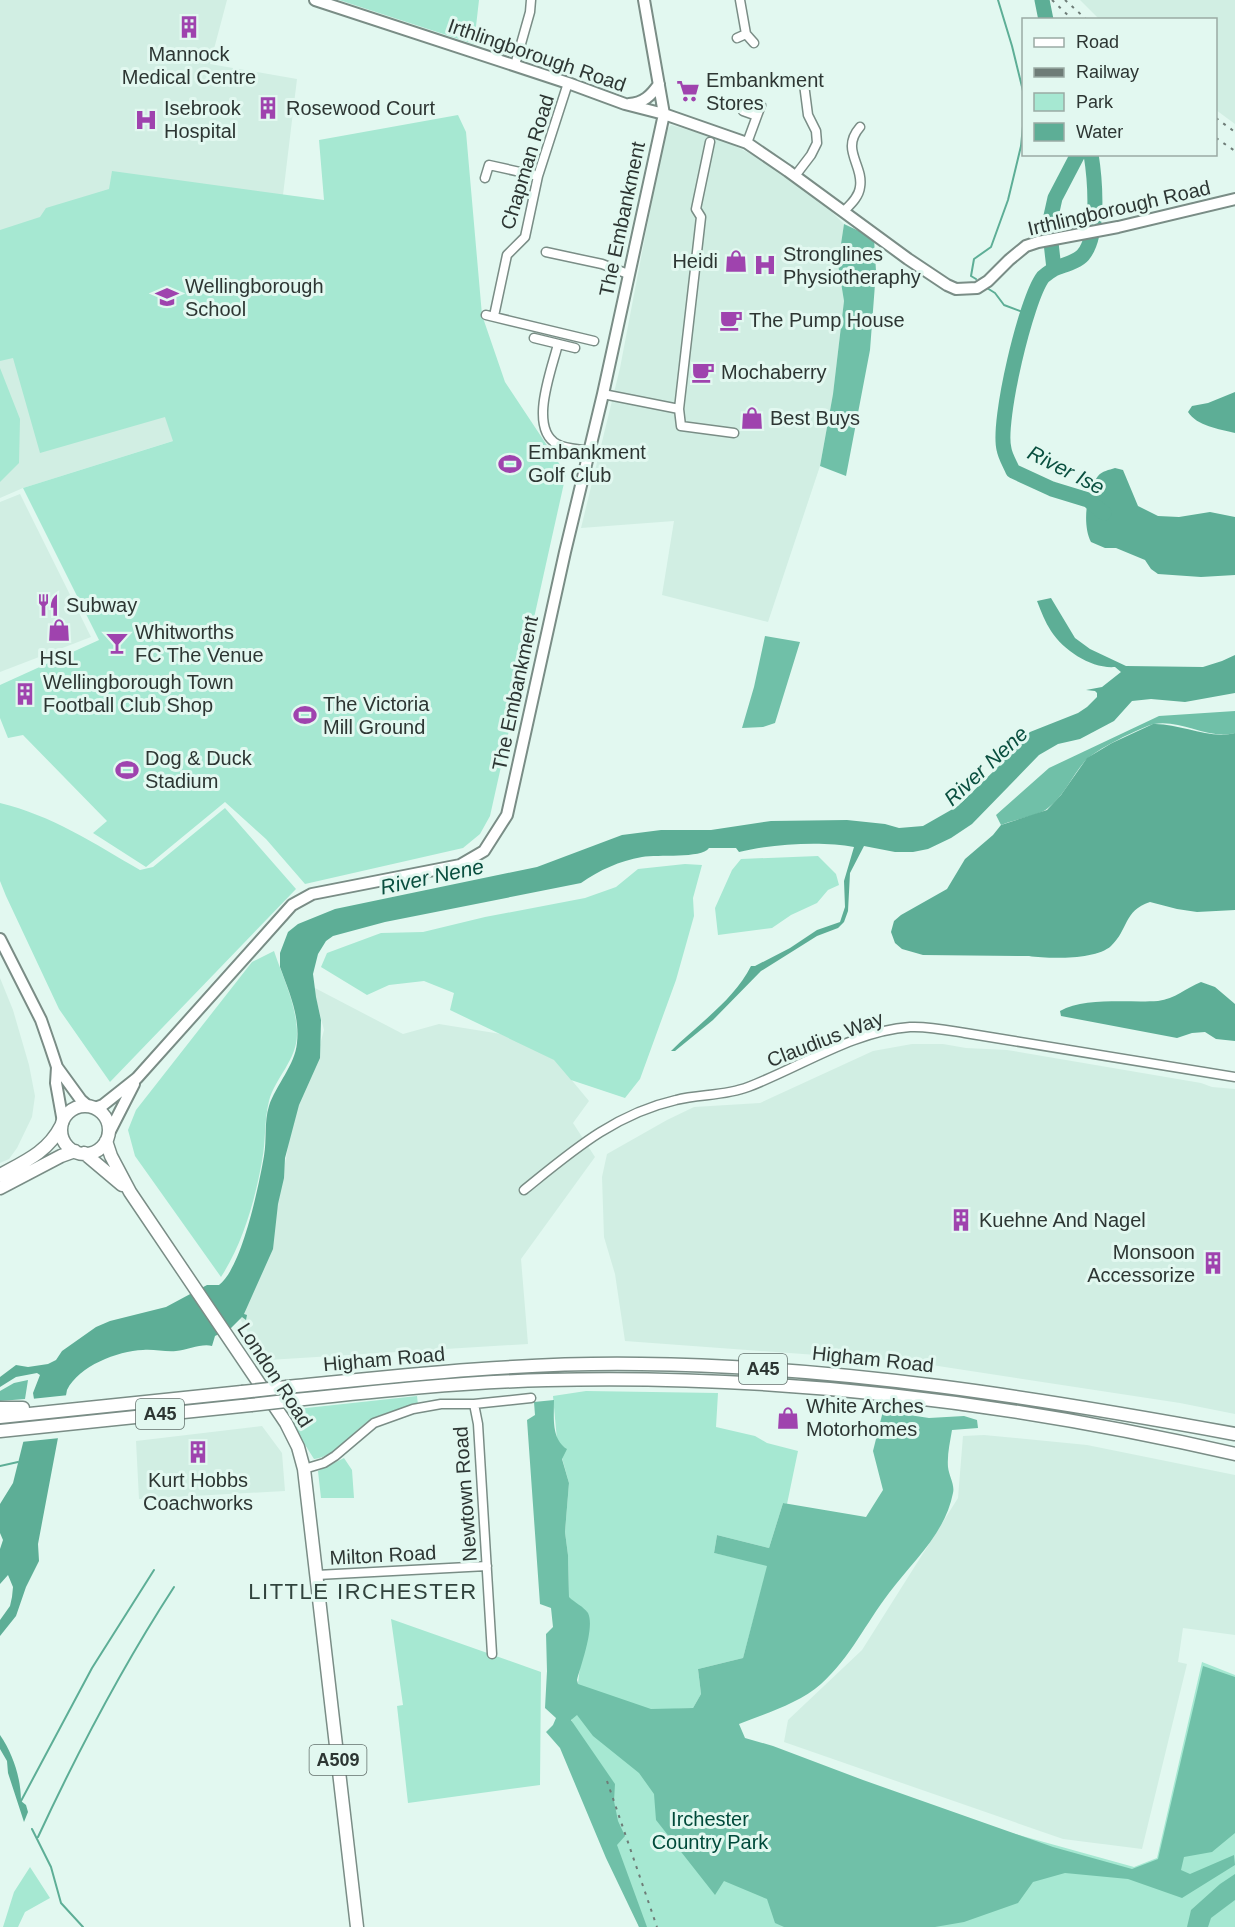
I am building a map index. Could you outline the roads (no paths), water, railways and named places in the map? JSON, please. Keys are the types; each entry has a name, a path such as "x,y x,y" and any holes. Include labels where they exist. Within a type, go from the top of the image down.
{"highway":[{"path":"0,1175 48,1147 70,1111 82,1106 91,1107 106,1118 107,1138 97,1150 61,1156 0,1188"},
{"path":"62,1124 62,1138 65,1143 80,1152"},
{"name":"London Road","path":"107,1138 111,1156 130,1192 286,1423 298,1447 304,1469 357,1927"},
{"name":"London Road","path":"80,1152 130,1192"},
{"name":"Higham Road","path":"22,1412 396,1376 546,1365 642,1364 779,1370 921,1383 1086,1407 1235,1434"},
{"name":"Higham Road","path":"19,1431 55,1425 394,1390 545,1380 666,1380 780,1385 969,1404 1174,1440 1235,1454"},
{"path":"0,1408 22,1412"},
{"path":"0,1418 22,1412"},
{"name":"A45","path":"0,1431 19,1431"},
{"name":"A45","path":"0,1437 19,1431"}],"main road":[{"name":"Irthlingborough Road","path":"315,0 747,143 908,259 956,289 977,288 988,281 1026,246 1038,242 1118,227 1235,200"},
{"path":"644,0 664,114"},
{"path":"625,104 639,103 646,99 658,84"},
{"name":"The Embankment","path":"107,1138 137,1078 292,905 312,894 460,865 484,851 507,815 664,114"},
{"path":"0,939 41,1020 57,1067 81,1100 91,1107"},
{"path":"57,1067 56,1083 62,1124"},
{"name":"The Embankment","path":"91,1107 137,1078"}],"street":[{"path":"514,65 530,12 531,0"},
{"path":"740,0 746,34 754,43"},
{"path":"737,38 746,34"},
{"name":"Chapman Road","path":"568,83 538,176 525,237 507,255 490,316 594,341"},
{"path":"795,176 817,143 816,131 808,115 804,84"},
{"path":"747,143 761,105"},
{"path":"743,111 758,116"},
{"path":"844,211 853,202 860,189 860,177 852,151 853,135 860,127"},
{"path":"710,142 696,209 701,217 680,409 681,426 734,433"},
{"path":"485,178 489,165 538,176"},
{"path":"546,252 602,264 628,274"},
{"path":"534,338 575,348"},
{"path":"558,344 543,409 542,421 546,435 558,445 589,451"},
{"path":"603,394 680,409"},
{"name":"Claudius Way","path":"524,1190 586,1140 637,1112 675,1100 744,1089 877,1032 928,1028 1235,1077"},
{"path":"304,1469 335,1456 374,1424 413,1409 441,1404 474,1404 531,1398"},
{"name":"Newtown Road","path":"474,1404 478,1424 492,1654"},
{"name":"Milton Road","path":"317,1575 487,1566"}],"water":[{"path":"1235,392 1235,433 1203,424 1188,412 1192,406 1208,403"},
{"path":"1115,468 1123,470 1138,506 1158,516 1179,517 1210,512 1235,517 1235,575 1201,577 1158,574 1145,560 1116,548 1105,548 1091,542 1086,518 1088,499 1094,482 1100,474"},
{"path":"1051,598 1075,638 1090,649 1126,666 1203,667 1235,655 1235,693 1185,702 1151,699 1132,701 1114,721 1080,739 1058,744 1039,755 972,824 951,838 928,849 913,852 895,852 864,846 850,873 848,911 844,922 838,928 817,936 761,971 713,1020 675,1051 671,1051 735,990 751,966 790,948 817,930 840,922 845,907 844,881 854,847 796,844 739,852 736,848 709,848 697,854 642,857 610,867 581,883 385,922 333,936 326,941 318,954 313,974 321,1020 320,1058 299,1105 285,1158 273,1249 244,1314 247,1315 246,1320 242,1317 231,1328 215,1336 212,1346 204,1345 176,1351 147,1350 122,1353 89,1367 73,1381 67,1390 38,1544 39,1561 26,1587 16,1616 0,1636 0,1620 10,1606 13,1587 8,1575 0,1584 0,1549 3,1540 0,1533 0,1504 13,1483 34,1399 33,1393 40,1375 37,1373 16,1377 0,1387 0,1377 16,1365 28,1367 48,1364 96,1327 110,1321 166,1307 207,1285 219,1285 227,1276 242,1244 254,1205 264,1156 269,1106 296,1051 297,1023 280,967 280,953 288,932 298,924 335,909 537,867 622,835 661,830 711,830 771,821 847,820 885,824 899,828 923,826 958,806 1030,732 1078,713 1097,697 1095,691 1086,690 1102,687 1121,672 1115,667 1088,662 1063,645 1051,631 1037,601"},
{"path":"1153,724 1205,733 1225,735 1235,733 1235,910 1197,912 1150,902 1135,910 1111,946 1104,951 1084,956 1048,958 923,955 902,949 895,943 891,932 894,921 947,889 965,859 1001,825 1047,810 1061,795 1087,758 1112,743"},
{"path":"1201,982 1215,987 1235,1004 1235,1041 1216,1039 1205,1032 1177,1038 1061,1016 1060,1011 1082,1004 1164,1000"},
{"path":"0,1735 18,1775 21,1801 26,1805 28,1812 24,1822 8,1773 7,1761 0,1749"}],"waterway":[{"path":"998,0 1022,87"},
{"name":"River Ise","path":"1042,0 1046,18"},
{"path":"976,279 971,276 974,259 991,247 1008,200 1022,136"},
{"name":"River Ise","path":"1077,156 1055,198 1049,225 1054,269 1043,277 1036,290 1014,361 1005,414 1004,449 1013,471 1052,489 1088,500 1104,513"},
{"name":"River Ise","path":"1054,269 1083,255 1092,234 1095,206 1091,156"},
{"path":"987,288 995,293 1004,305 1028,314"},
{"path":"0,1466 18,1462"},
{"path":"21,1801 92,1668 154,1570"},
{"path":"38,1837 102,1710 136,1648 174,1587"},
{"path":"32,1829 51,1867 61,1903 83,1927"}],"railway":[{"path":"1052,0 1071,18"},
{"path":"1065,0 1085,18"},
{"path":"1217,119 1235,132"},
{"path":"1217,139 1235,151"},
{"path":"607,1781 657,1927"}],"place":[{"name":"Mannock Medical Centre","path":"189,27"},
{"name":"Embankment Stores","path":"688,91"},
{"name":"Rosewood Court","path":"268,108"},
{"name":"Isebrook Hospital","path":"146,120"},
{"name":"Heidi","path":"736,261"},
{"name":"Stronglines Physiotheraphy","path":"765,265"},
{"name":"Wellingborough School","path":"167,297"},
{"name":"The Pump House","path":"731,320"},
{"name":"Mochaberry","path":"703,372"},
{"name":"Best Buys","path":"752,418"},
{"name":"Embankment Golf Club","path":"510,464"},
{"name":"Subway","path":"48,605"},
{"name":"HSL","path":"59,630"},
{"name":"Whitworths FC The Venue","path":"117,643"},
{"name":"Wellingborough Town Football Club Shop","path":"25,694"},
{"name":"The Victoria Mill Ground","path":"305,715"},
{"name":"Dog & Duck Stadium","path":"127,770"},
{"name":"Kuehne And Nagel","path":"961,1220"},
{"name":"Monsoon Accessorize","path":"1213,1263"},
{"name":"White Arches Motorhomes","path":"788,1418"},
{"name":"Kurt Hobbs Coachworks","path":"198,1452"}],"district":[{"name":"LITTLE IRCHESTER","path":"363,1591"}],"water label":[{"name":"River Nene","path":"986,766"},
{"name":"River Nene","path":"432,877"}],"park label":[{"name":"Irchester Country Park","path":"710,1830"}]}
